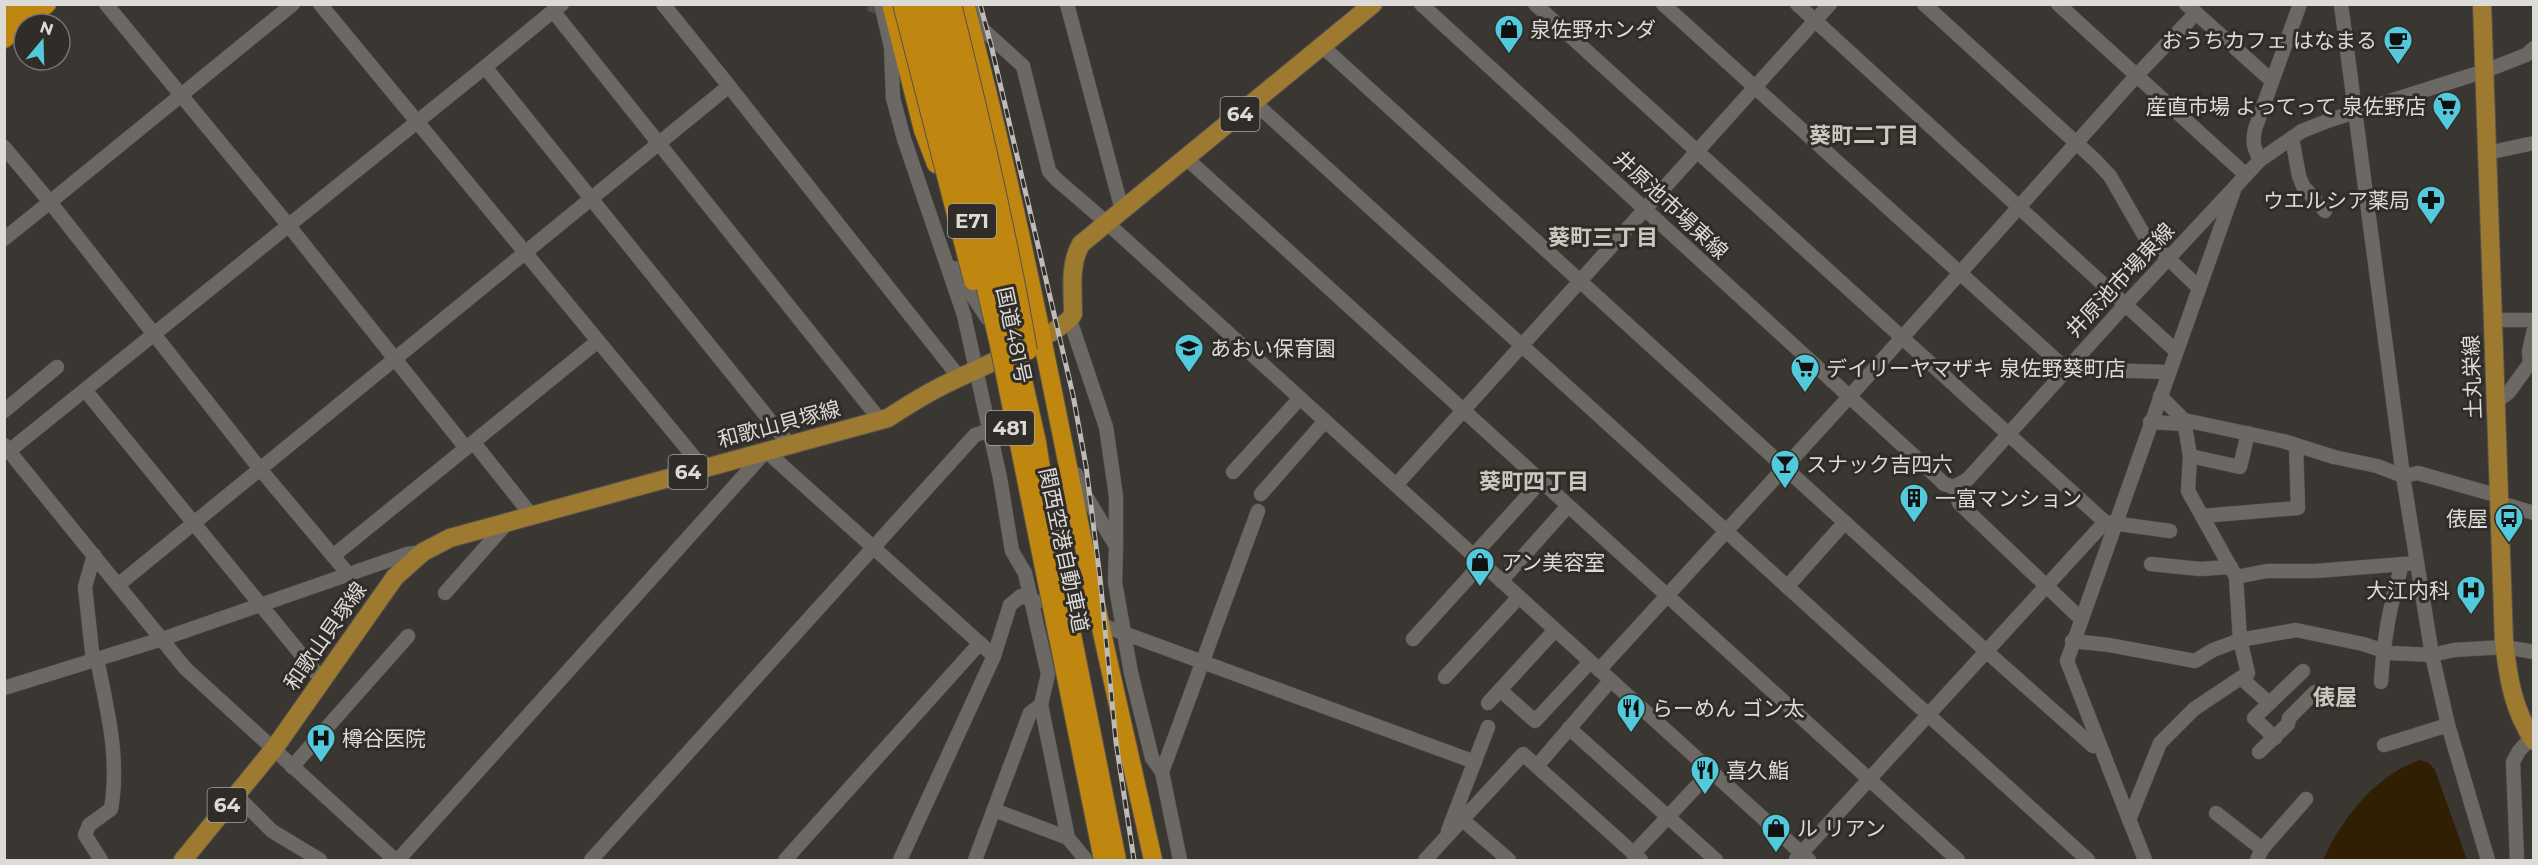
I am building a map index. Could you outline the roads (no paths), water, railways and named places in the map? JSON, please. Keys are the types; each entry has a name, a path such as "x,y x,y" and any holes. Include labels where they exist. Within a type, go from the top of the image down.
{"highway":[{"path":"4,20 24,4"},
{"path":"4,39 47,4"},
{"name":"国道481号","path":"891,4 923,130 976,268 997,361 1038,602 1095,861"},
{"path":"902,4 992,363 1018,438"},
{"name":"481","path":"914,4 949,142 976,268"},
{"name":"関西空港自動車道","path":"920,4 970,211 1103,861"},
{"name":"関西空港自動車道","path":"935,4 1037,442 1048,514 1117,861"},
{"name":"481","path":"941,4 970,114 985,156 1021,240"},
{"path":"952,4 1013,265 1033,376 1037,442"},
{"name":"国道481号","path":"965,4 993,111 1153,861"}],"main road":[{"name":"64","path":"1070,320 1073,314 1073,270 1077,252 1082,244 1373,4"},
{"name":"土丸栄線","path":"2482,4 2505,647 2513,698 2524,727 2532,739"},
{"name":"和歌山貝塚線","path":"183,861 235,794 273,750 395,577 423,552 450,538 888,418 959,377 997,361 1070,320"}],"street":[{"path":"106,4 181,98 289,226 394,358 532,516"},
{"path":"4,239 181,98 293,4"},
{"path":"320,4 703,468"},
{"path":"663,4 959,377"},
{"path":"881,4 891,47 893,98 904,139 963,315 990,430 1012,551 1038,602 1048,674 1041,705 1068,838 1086,861"},
{"path":"972,4 980,27 1023,66 1049,171 1711,771 1802,858 1869,779 2045,586 2109,524"},
{"path":"1067,4 1122,210"},
{"name":"井原池市場東線","path":"1421,4 1944,484 1954,487 1968,479 2125,304 2260,160 2302,131 2356,111 2486,71 2526,55 2533,49"},
{"path":"1535,4 2109,524 2170,531"},
{"path":"1663,4 2066,369 2168,372"},
{"path":"1797,4 2176,351"},
{"path":"1396,485 1830,4"},
{"path":"1924,4 2110,176 2144,235 2199,288"},
{"path":"2058,4 2137,75 2241,179 2151,422 2109,524 2067,656 2067,666 2145,861"},
{"path":"2260,160 2254,150 2253,140 2300,4"},
{"path":"2341,4 2403,476 2432,655 2448,725 2488,861"},
{"path":"877,421 876,415 660,143 558,8 85,390 7,448 185,668 397,861 766,451 994,656"},
{"path":"1500,690 1535,722 1594,666 1666,595 1849,397 1900,337 2137,75 2191,9 2272,81"},
{"path":"1322,46 1986,651 2093,746 2099,745"},
{"path":"485,67 789,444"},
{"path":"118,585 729,86"},
{"path":"1255,103 2088,861"},
{"path":"2292,138 2303,186 2325,212"},
{"path":"2487,153 2533,141"},
{"path":"4,147 155,334 260,469 349,575"},
{"path":"1186,158 1958,861"},
{"path":"924,196 955,272 988,319"},
{"path":"1070,320 1106,427 1116,496 1115,582 1123,633 1152,758 1162,772 1180,861"},
{"path":"2493,320 2534,320"},
{"path":"2496,402 2510,392 2530,363 2529,351 2534,330"},
{"path":"333,556 598,341"},
{"path":"4,411 57,367"},
{"path":"85,390 192,524 322,680"},
{"path":"2129,820 2160,743 2194,709 2248,673 2240,640 2233,572 2188,491 2190,456 2184,422 2160,396"},
{"path":"1233,472 1300,398"},
{"path":"1261,494 1325,421"},
{"path":"2151,422 2184,422 2248,433 2334,457 2377,466 2403,476 2418,473 2499,499 2534,513"},
{"path":"591,861 975,435 990,430"},
{"path":"2190,456 2240,467 2248,433"},
{"path":"1064,444 1081,488 1116,546"},
{"path":"2202,516 2298,508 2296,445"},
{"path":"1413,639 1541,481"},
{"path":"1954,487 1959,503 2080,618"},
{"path":"1501,581 1568,506"},
{"path":"1162,772 1258,511"},
{"path":"1787,587 1845,522"},
{"path":"445,593 507,523"},
{"path":"4,688 162,639 407,554 423,552"},
{"path":"94,555 85,587 95,660 114,750 115,771 111,808 89,825 85,835 101,861"},
{"path":"2151,564 2233,572 2267,572 2315,571 2417,563"},
{"path":"2381,682 2383,651 2392,596 2402,564"},
{"path":"900,861 994,656 1010,604 1021,596 1475,762"},
{"path":"1445,677 1519,597"},
{"path":"1488,703 1555,630"},
{"path":"2072,641 2109,645 2195,661 2213,650 2240,640 2296,630 2363,644 2390,653 2432,655 2454,650 2505,647 2534,652"},
{"path":"292,767 408,636"},
{"path":"784,861 980,643"},
{"path":"2275,738 2254,718 2303,671"},
{"path":"2241,678 2269,704"},
{"path":"1537,766 1610,681"},
{"path":"2259,752 2275,738 2288,724 2289,718 2315,692"},
{"path":"975,861 1030,712 1041,705"},
{"path":"2384,745 2448,725"},
{"path":"1425,861 1446,839 1459,817 1488,726"},
{"path":"1569,728 1716,861"},
{"path":"2517,861 2513,762 2519,751 2532,739"},
{"path":"1459,817 1523,754 1637,857 1668,816 1711,771"},
{"path":"235,794 272,831 320,861"},
{"path":"2216,813 2259,855 2306,799"},
{"path":"994,810 1068,838"},
{"path":"1459,817 1509,861"}],"tunnel":[{"path":"869,4 892,11"}],"railway":[{"path":"980,4 1073,395 1086,466 1100,578 1116,742 1134,860"}],"place":[{"name":"泉佐野ホンダ","path":"1509,54"},
{"name":"おうちカフェ はなまる","path":"2398,66"},
{"name":"産直市場 よってって 泉佐野店","path":"2447,132"},
{"name":"ウエルシア薬局","path":"2431,226"},
{"name":"あおい保育園","path":"1189,374"},
{"name":"デイリーヤマザキ 泉佐野葵町店","path":"1805,394"},
{"name":"スナック吉四六","path":"1785,490"},
{"name":"一富マンション","path":"1914,524"},
{"name":"俵屋","path":"2509,544"},
{"name":"アン美容室","path":"1480,588"},
{"name":"大江内科","path":"2471,616"},
{"name":"らーめん ゴン太","path":"1631,734"},
{"name":"樽谷医院","path":"321,764"},
{"name":"喜久鮨","path":"1705,796"},
{"name":"ル リアン","path":"1776,854"}],"district":[{"name":"葵町二丁目","path":"1864,135"},
{"name":"葵町三丁目","path":"1603,237"},
{"name":"葵町四丁目","path":"1534,481"},
{"name":"俵屋","path":"2335,697"}]}
